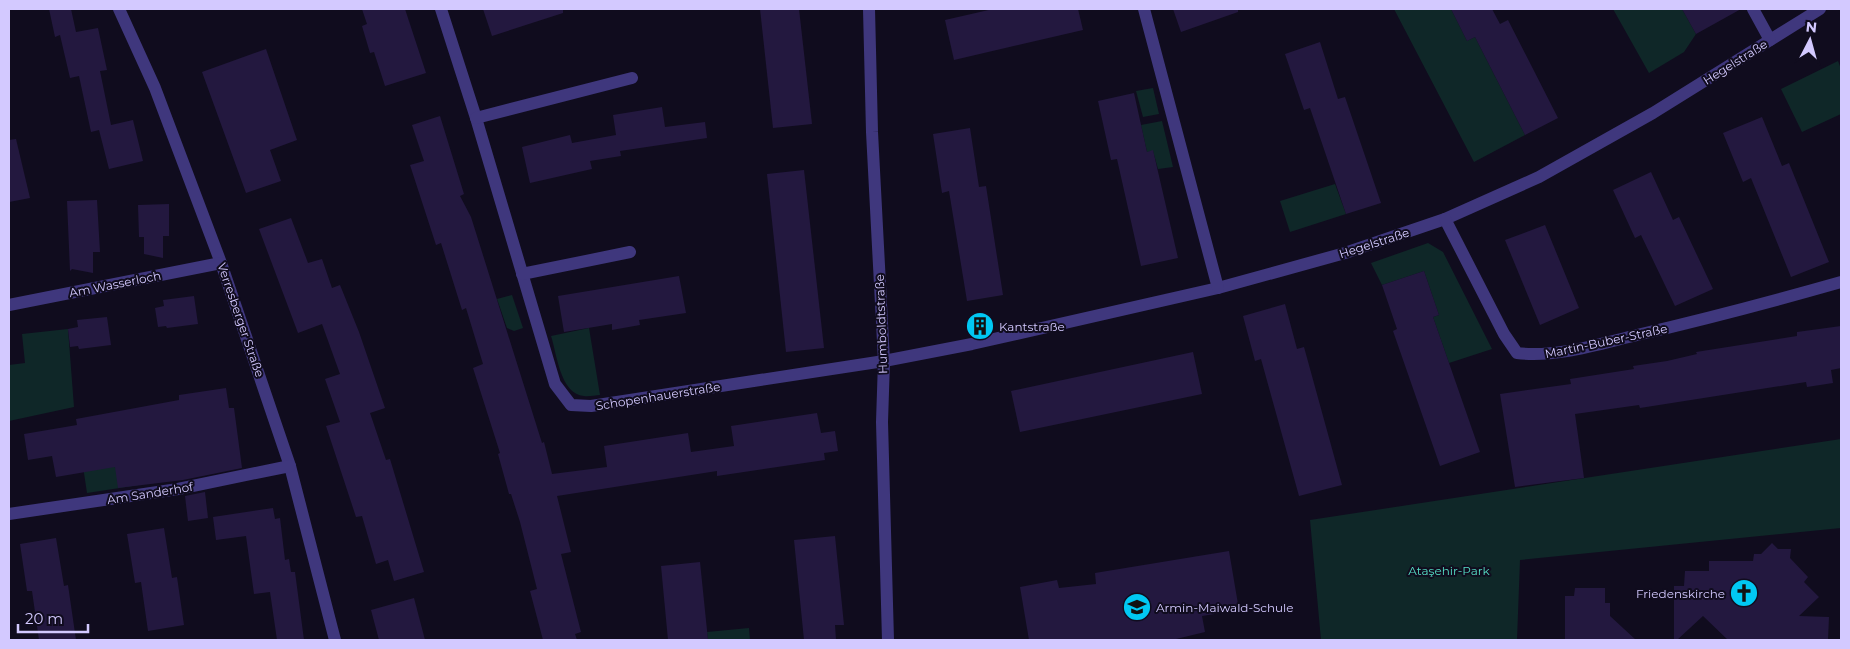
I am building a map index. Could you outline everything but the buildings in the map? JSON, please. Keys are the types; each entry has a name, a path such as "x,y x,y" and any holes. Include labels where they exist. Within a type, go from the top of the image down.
{"street":[{"name":"Verresberger Straße","path":"119,9 155,88 222,262 290,466 335,640"},
{"name":"Schopenhauerstraße","path":"441,9 476,118 555,384 571,405 591,406 884,361"},
{"name":"Humboldtstraße","path":"869,9 872,132 884,361 882,422 888,640"},
{"path":"1144,9 1218,288"},
{"path":"1753,9 1770,40"},
{"name":"Hegelstraße","path":"884,361 982,342 1218,288 1345,253 1445,219 1539,177 1596,146 1820,9"},
{"path":"476,118 632,78"},
{"name":"Martin-Buber-Straße","path":"1445,219 1504,334 1517,353 1537,356 1616,340 1742,310 1841,282"},
{"path":"522,274 630,252"},
{"name":"Am Wasserloch","path":"9,305 222,262"},
{"name":"Am Sanderhof","path":"9,514 178,489 290,466"}],"green space":[{"path":"1394,9 1451,9 1467,41 1475,37 1525,135 1474,162"},
{"path":"1613,9 1682,9 1696,34 1684,52 1649,73"},
{"path":"1838,61 1841,69 1841,114 1802,132 1781,89"},
{"path":"1153,88 1159,114 1143,117 1136,91"},
{"path":"1162,121 1173,167 1158,169 1153,151 1147,152 1141,125"},
{"path":"1335,184 1346,214 1290,232 1280,201"},
{"path":"1428,243 1443,252 1492,349 1449,363 1433,317 1439,315 1424,271 1382,285 1371,263"},
{"path":"512,295 523,328 514,331 507,328 497,299"},
{"path":"589,328 600,395 586,396 576,394 565,381 551,336"},
{"path":"68,329 74,407 9,421 9,365 25,363 22,334"},
{"name":"Ataşehir-Park","path":"1841,439 1841,528 1520,560 1517,640 1321,640 1310,520"},
{"path":"110,442 139,485 87,493 80,446"},
{"path":"749,628 750,640 708,640 707,632"}],"place":[{"name":"Kantstraße","path":"980,326"},
{"name":"Friedenskirche","path":"1744,593"},
{"name":"Armin-Maiwald-Schule","path":"1137,607"}]}
